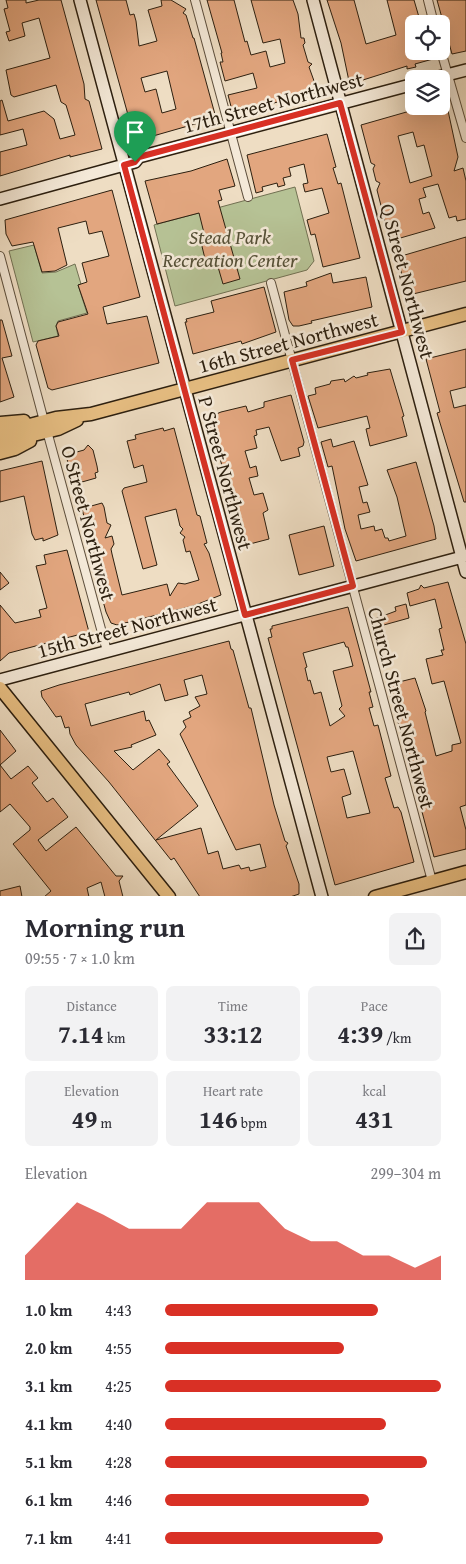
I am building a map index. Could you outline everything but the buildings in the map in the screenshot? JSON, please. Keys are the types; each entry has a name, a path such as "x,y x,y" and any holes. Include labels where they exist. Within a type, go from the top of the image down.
{"main road":[{"name":"P Street Northwest","path":"80,0 322,896"},
{"name":"Q Street Northwest","path":"313,0 464,557 466,572"},
{"path":"450,74 466,70"},
{"name":"17th Street Northwest","path":"0,199 135,162 139,157 405,86"},
{"name":"16th Street Northwest","path":"0,443 46,426 466,314"},
{"name":"16th Street Northwest","path":"0,423 46,426"},
{"name":"16th Street Northwest","path":"0,433 46,426"},
{"name":"16th Street Northwest","path":"0,453 15,449 46,426"},
{"name":"15th Street Northwest","path":"0,680 464,557"},
{"path":"0,688 169,896"},
{"path":"376,896 466,872"}],"street":[{"path":"195,0 248,197"},
{"path":"428,0 432,15"},
{"path":"450,81 466,138"},
{"name":"O Street Northwest","path":"0,256 107,652"},
{"name":"Church Street Northwest","path":"271,283 432,881"}],"green space":[{"name":"Stead Park Recreation Center","path":"295,187 314,261 307,270 175,306 154,225"},
{"path":"34,245 42,273 56,272 75,264 81,284 78,285 87,313 58,321 56,326 58,336 33,342 9,251"}],"route":[{"path":"340,103 402,332 292,360 353,586 245,615 124,165 135,162 139,157 340,103"}]}
